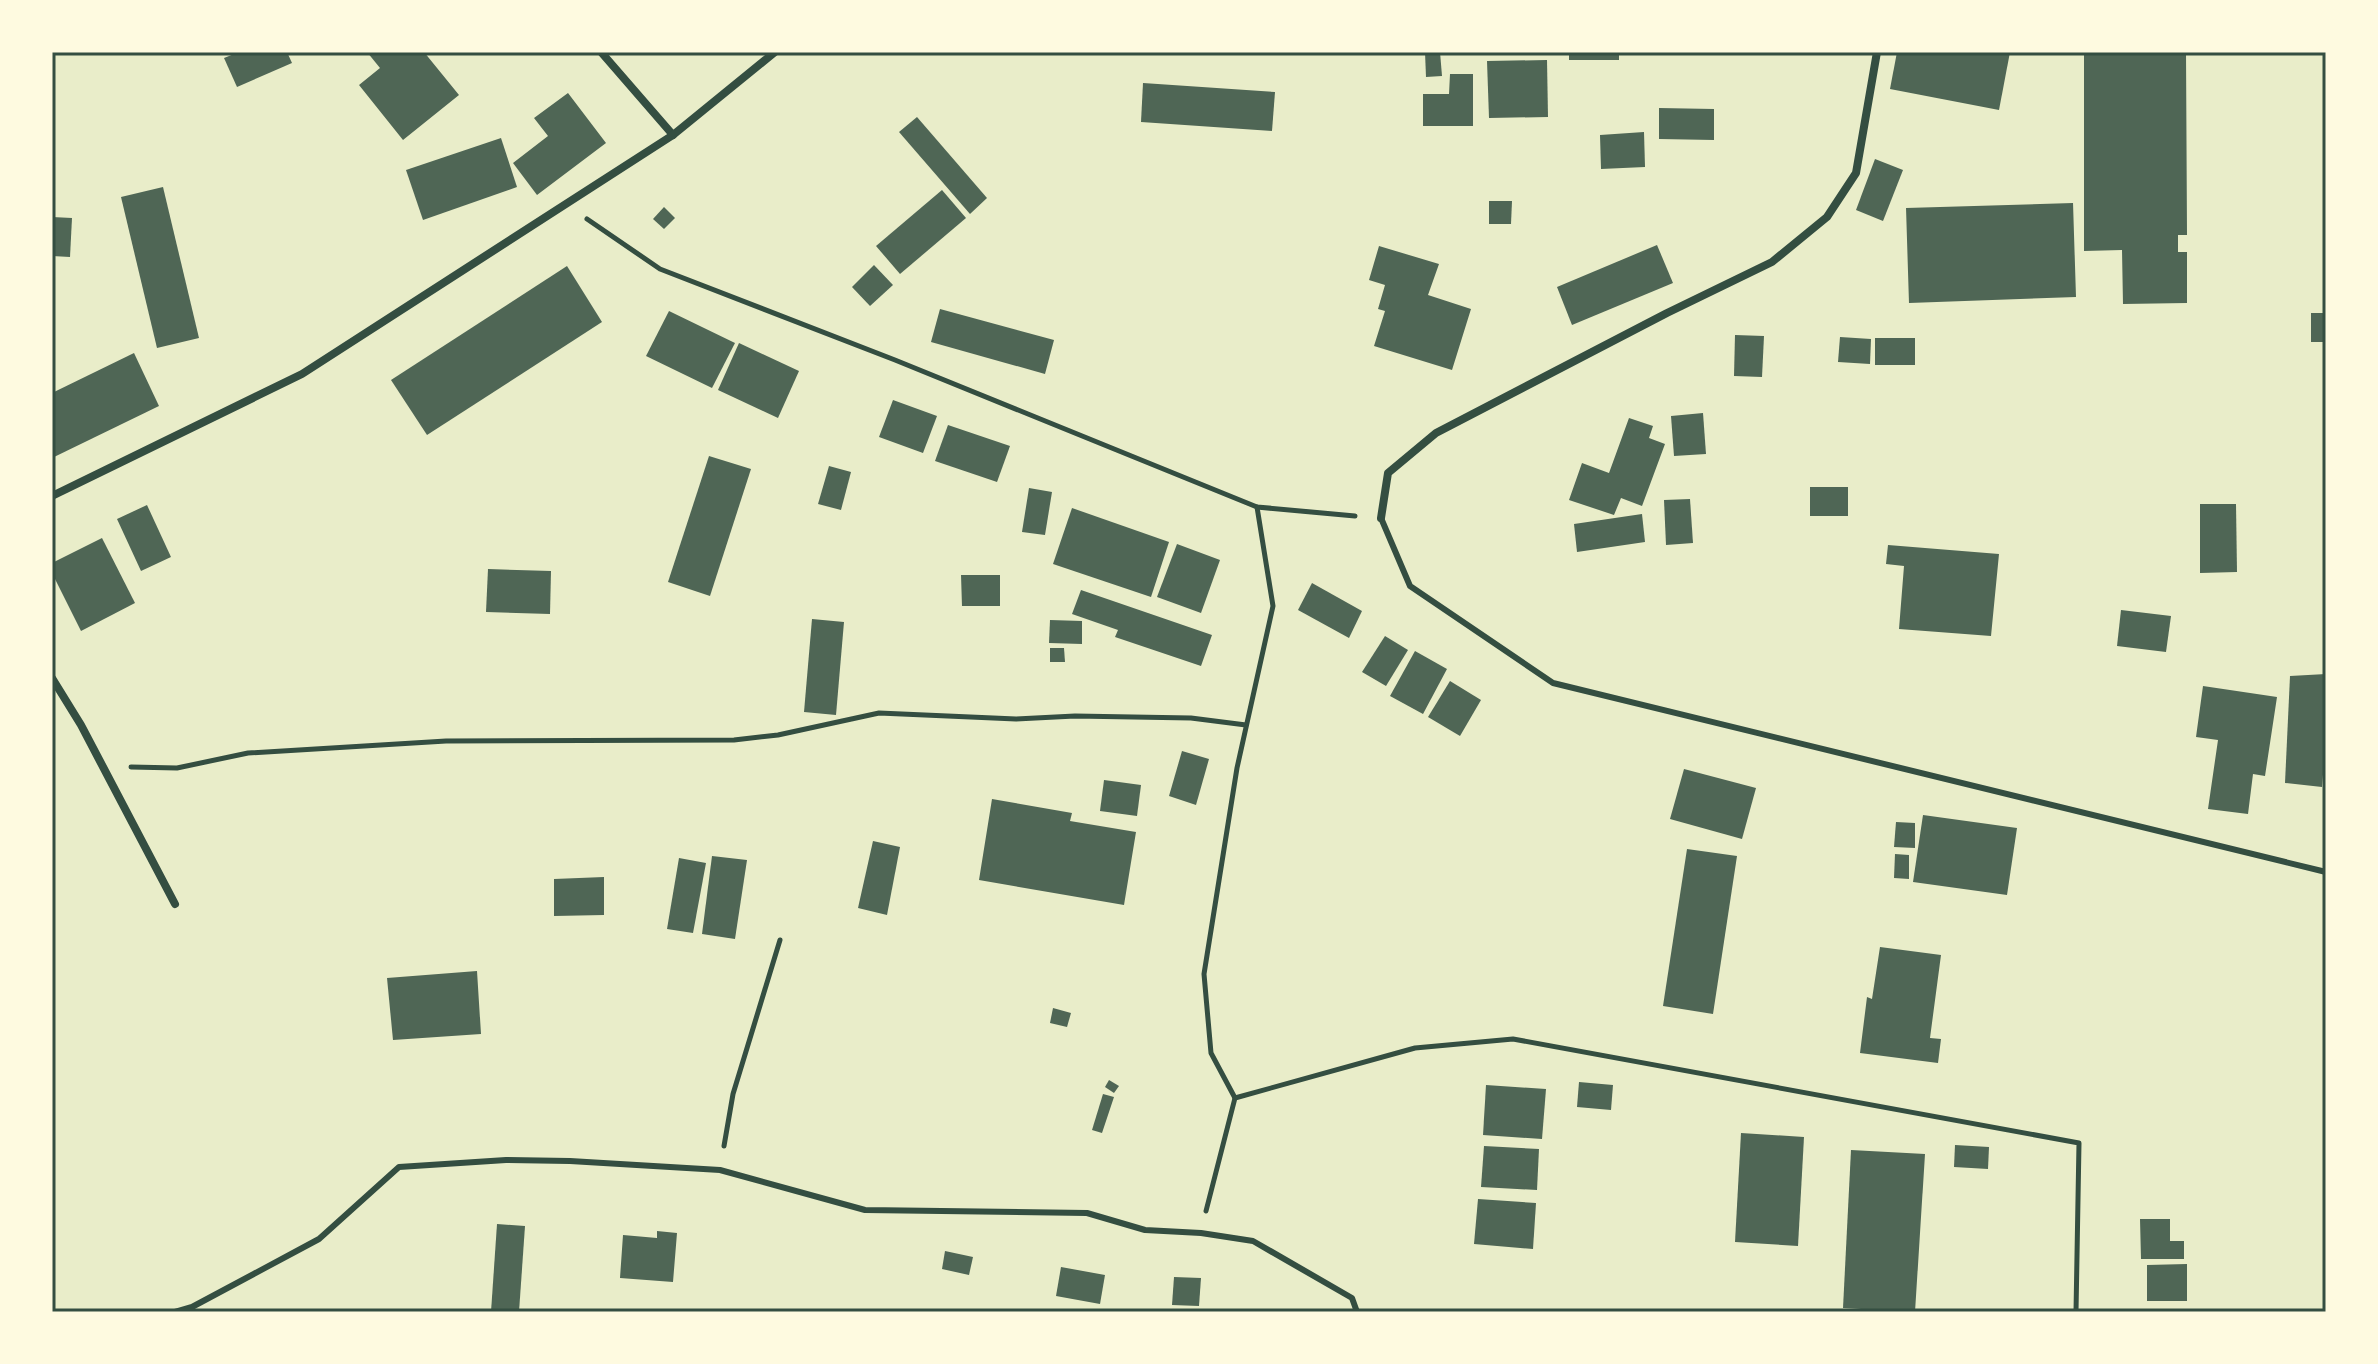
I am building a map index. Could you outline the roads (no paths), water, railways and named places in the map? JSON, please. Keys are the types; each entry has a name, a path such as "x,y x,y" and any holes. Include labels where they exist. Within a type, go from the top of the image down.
{"street":[{"path":"601,52 673,135"},
{"path":"52,496 302,374 673,135 775,52"},
{"path":"1381,518 1388,473 1436,433 1772,262 1827,217 1856,173 1877,52"},
{"path":"52,678 175,904"}],"lane":[{"path":"1381,518 1410,586 1553,683 2326,872"},
{"path":"175,1312 192,1307 319,1239 399,1167 506,1160 720,1170 865,1210 1087,1213 1145,1230 1201,1233 1253,1241 1352,1298 1357,1312"}]}
